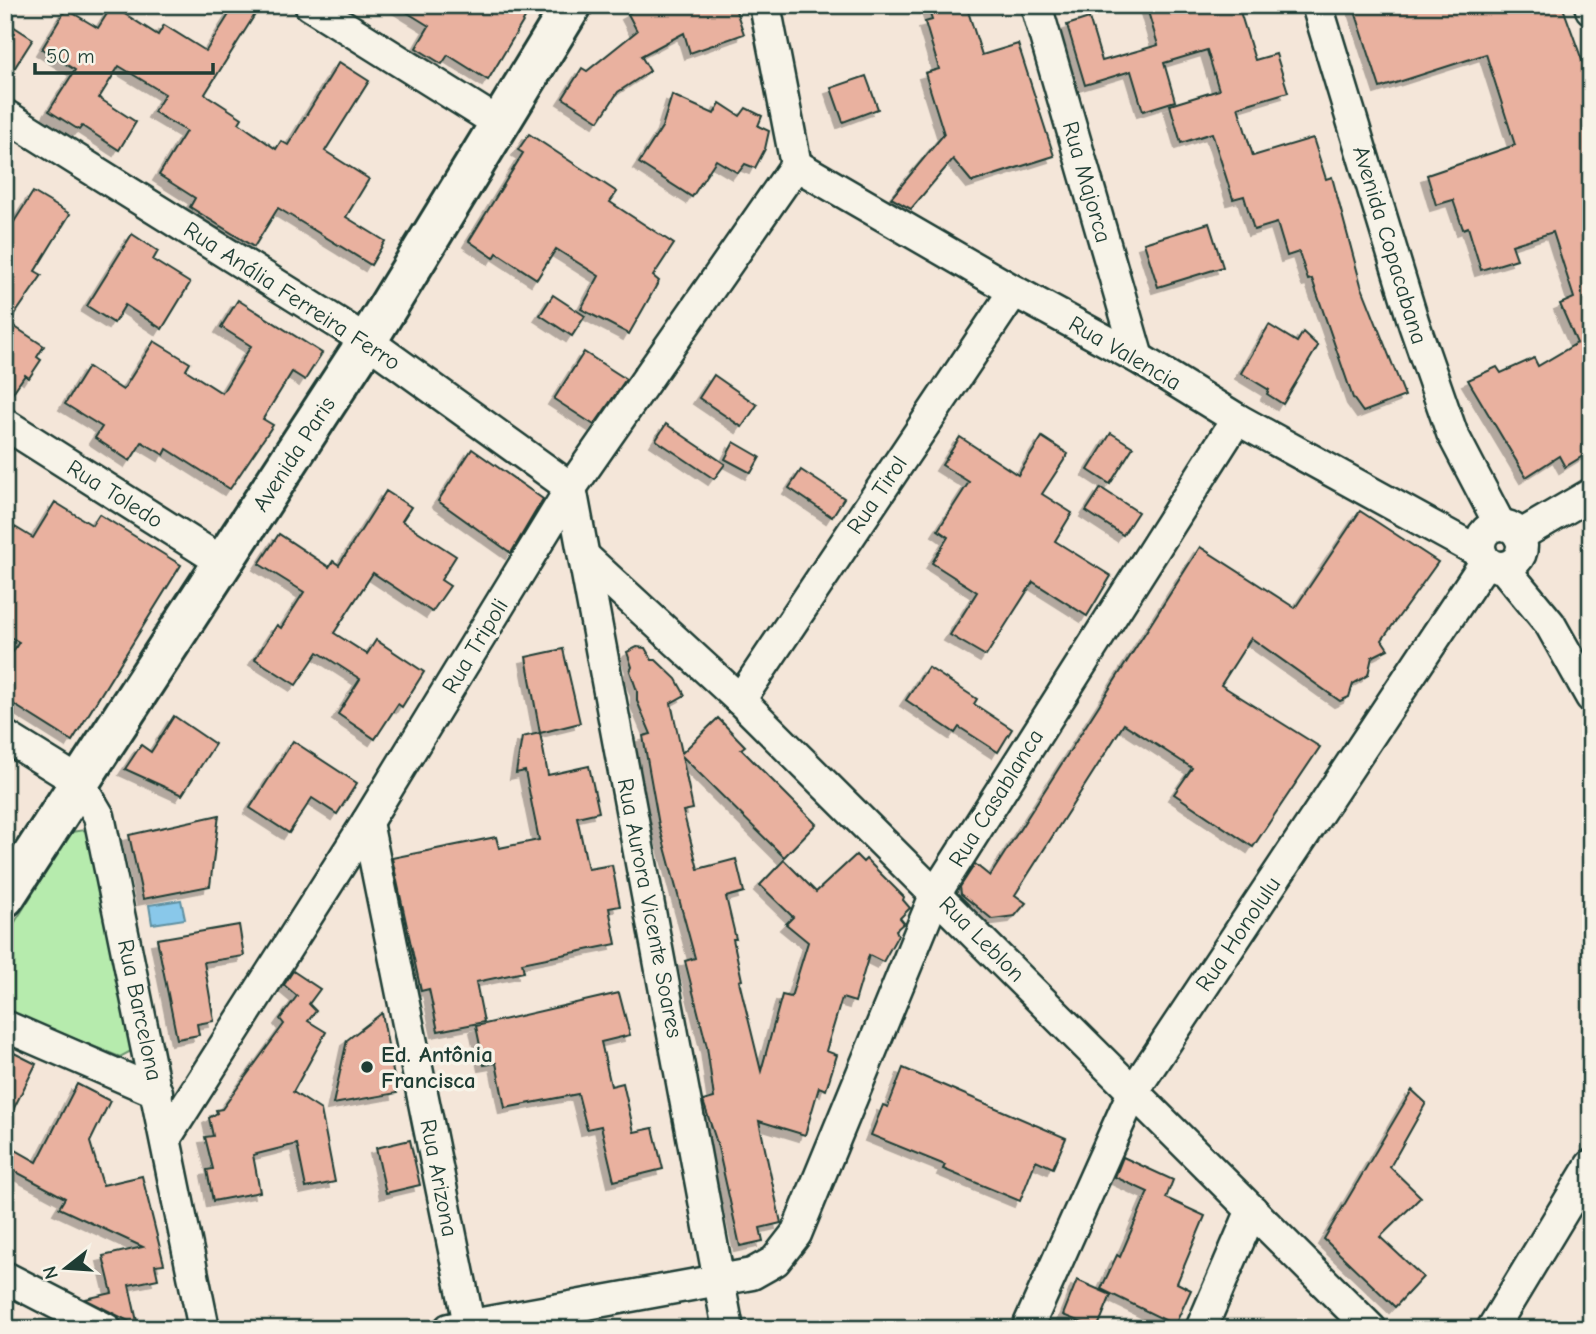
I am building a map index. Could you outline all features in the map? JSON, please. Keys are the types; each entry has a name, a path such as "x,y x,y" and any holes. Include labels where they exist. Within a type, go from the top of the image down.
{"street":[{"path":"310,5 500,124"},
{"name":"Avenida Paris","path":"5,897 367,341 572,5"},
{"path":"765,5 796,165"},
{"name":"Rua Majorca","path":"1036,5 1139,358"},
{"name":"Avenida Copacabana","path":"1317,5 1414,324 1452,433 1475,479 1493,545 1550,624 1591,698"},
{"name":"Rua Anália Ferreira Ferro","path":"5,115 367,341 571,488"},
{"name":"Rua Valencia","path":"796,165 1014,291 1139,358 1237,419 1493,545"},
{"name":"Rua Tripoli","path":"167,1136 367,822 571,488 796,165"},
{"name":"Rua Tirol","path":"740,700 1014,291"},
{"name":"Rua Casablanca","path":"463,1327 752,1274 775,1261 796,1234 936,893 1237,419"},
{"name":"Rua Toledo","path":"5,425 224,563"},
{"name":"Rua Aurora Vicente Soares","path":"571,488 729,1329"},
{"path":"1493,545 1591,494"},
{"name":"Rua Honolulu","path":"1027,1329 1133,1092 1493,545"},
{"name":"Rua Leblon","path":"585,557 740,700 1371,1329"},
{"name":"Rua Barcelona","path":"5,736 79,782 99,816 167,1136 204,1329"},
{"name":"Rua Arizona","path":"367,822 463,1327"},
{"path":"5,1026 156,1092"},
{"path":"1492,1329 1591,1166"},
{"path":"1201,1329 1252,1210"},
{"path":"5,1277 106,1329"}],"green space":[{"path":"85,830 96,838 133,1050 120,1057 5,1011 5,938 71,832"}],"water":[{"path":"181,900 185,919 152,924 149,905"}],"building":[{"path":"235,5 261,5 205,94 242,118 239,123 276,149 281,141 288,145 339,62 369,81 325,151 369,179 346,217 385,241 371,265 278,208 254,247 190,207 195,198 159,175 186,131 154,112 165,94 119,66 99,98 136,122 119,150 82,126 79,130 49,111 75,70 42,49 66,9 98,28 112,6 158,35 164,25 206,51"},
{"path":"395,5 533,5 488,80 448,55 442,64 416,48 429,26"},
{"path":"644,5 734,5 744,34 690,53 684,33 641,56 650,71 618,92 599,121 563,98 582,68 587,71 637,31 628,14"},
{"path":"927,5 966,5 982,55 1018,44 1054,156 972,182 953,159 911,209 891,198 944,134 925,73 939,69 925,22 932,20"},
{"path":"1146,5 1238,5 1255,60 1276,54 1288,92 1238,107 1253,156 1313,138 1326,179 1332,177 1361,285 1405,396 1363,412 1353,398 1312,279 1308,280 1299,252 1287,256 1277,223 1254,230 1244,196 1233,199 1212,133 1181,143 1170,105 1219,90 1207,50 1164,63 1175,101 1143,111 1131,71 1085,85 1067,25 1089,18 1102,61 1158,45"},
{"path":"1353,5 1562,5 1591,85 1591,451 1565,467 1559,456 1526,477 1468,380 1497,367 1501,373 1534,358 1538,366 1577,343 1560,304 1574,298 1553,232 1512,245 1517,259 1481,270 1468,227 1463,229 1453,200 1436,205 1427,175 1515,145 1486,54 1380,88"},
{"path":"5,21 33,39 5,83"},
{"path":"866,76 878,109 843,122 831,88"},
{"path":"672,95 714,114 720,103 740,116 746,108 762,116 758,126 769,131 765,149 755,168 745,164 738,173 716,160 692,197 639,163 662,127"},
{"path":"529,134 617,192 610,202 674,244 653,276 659,281 629,334 581,309 599,276 556,249 537,279 497,253 494,258 469,241 523,153 518,150"},
{"path":"33,192 70,214 35,271 42,275 9,323 44,346 37,357 41,360 29,378 25,375 5,404 5,236"},
{"path":"1209,223 1223,267 1158,287 1144,243"},
{"path":"132,234 158,251 153,260 190,283 162,329 125,305 114,323 87,306"},
{"path":"553,295 585,316 572,336 540,315"},
{"path":"238,300 322,353 305,380 292,372 263,419 273,425 230,489 167,449 164,455 142,442 130,461 95,438 102,427 65,404 88,367 123,390 154,341 190,363 186,370 222,393 251,346 221,327"},
{"path":"1269,325 1297,342 1303,332 1318,346 1283,404 1267,394 1269,390 1241,373"},
{"path":"584,352 626,379 594,425 554,399"},
{"path":"714,375 757,405 742,427 699,398"},
{"path":"666,424 725,464 714,479 656,440"},
{"path":"1111,433 1133,447 1110,484 1088,470"},
{"path":"960,437 1018,475 1042,437 1068,454 1042,494 1072,513 1055,541 1111,576 1087,616 1033,582 986,656 950,635 977,592 932,563 948,537 938,530 969,482 942,465"},
{"path":"734,442 760,457 751,473 725,459"},
{"path":"472,449 543,499 511,553 438,501"},
{"path":"801,470 844,498 832,517 789,488"},
{"path":"1101,488 1138,512 1123,535 1086,511"},
{"path":"386,491 411,507 402,521 456,556 441,580 450,586 432,612 373,573 334,633 367,654 376,640 424,672 402,707 398,704 375,739 338,714 360,679 318,652 296,685 255,659 277,625 281,628 304,592 259,564 279,534 329,567 333,561 339,565"},
{"path":"55,502 92,525 99,514 181,565 72,741 5,699 5,664 19,642 5,634 5,521 33,538"},
{"path":"1360,511 1438,562 1382,640 1388,649 1372,657 1368,675 1353,684 1349,697 1340,701 1251,638 1221,685 1320,747 1253,847 1174,794 1192,768 1124,724 1015,895 1026,903 1015,916 992,919 961,894 960,887 975,864 990,876 1200,547 1295,608"},
{"path":"637,647 645,648 652,660 656,660 676,679 685,695 671,703 682,753 718,718 745,746 741,749 816,824 784,857 682,756 693,809 683,811 698,869 736,859 744,892 726,897 736,939 733,939 742,980 739,981 761,1071 782,995 791,997 808,942 786,924 793,917 760,885 784,860 816,892 856,855 863,862 866,859 904,897 903,900 910,908 900,918 904,923 896,930 898,935 883,962 869,955 855,1002 842,998 826,1051 837,1055 826,1090 819,1087 805,1135 759,1121 781,1223 760,1228 763,1241 740,1246 717,1143 703,1101 714,1098 707,1047 685,961 695,958 659,825 643,736 651,734 637,701 637,691 630,671 632,667 627,652"},
{"path":"563,649 580,723 540,733 526,657"},
{"path":"928,667 977,699 974,704 1012,729 998,752 959,727 955,733 906,700"},
{"path":"174,716 215,744 182,795 125,769 141,745 151,752"},
{"path":"540,733 548,775 589,766 599,812 577,817 588,869 612,865 620,906 609,908 616,944 522,963 524,972 476,982 484,1022 438,1031 429,989 421,991 392,858 496,837 499,848 539,840 525,771 516,773 522,737"},
{"path":"293,741 357,783 337,814 312,798 289,833 250,808"},
{"path":"219,815 210,886 143,899 129,835"},
{"path":"239,925 244,956 204,962 214,1021 197,1024 199,1035 177,1039 157,939"},
{"path":"293,971 320,989 309,1004 316,1011 308,1021 326,1032 293,1092 321,1110 335,1182 306,1188 297,1144 253,1155 260,1192 213,1201 207,1170 213,1169 205,1137 213,1136 209,1118 217,1113 216,1110 222,1109 284,1024 280,1019 297,996 284,985"},
{"path":"619,993 630,1035 601,1042 611,1086 623,1083 634,1132 653,1128 663,1169 614,1181 601,1126 587,1129 578,1094 505,1108 496,1063 484,1065 476,1026"},
{"name":"Ed. Antônia Francisca","path":"382,1013 397,1093 333,1104 347,1040"},
{"path":"14,1053 36,1064 5,1126 5,1071"},
{"path":"903,1068 1066,1138 1053,1168 1036,1160 1020,1201 943,1169 945,1165 871,1135 883,1105 888,1107"},
{"path":"77,1084 110,1101 90,1142 103,1185 142,1176 164,1264 155,1265 158,1279 129,1285 138,1326 85,1299 112,1293 103,1256 143,1247 59,1208 65,1198 5,1166 5,1144 37,1162"},
{"path":"1412,1090 1426,1103 1390,1167 1421,1197 1380,1237 1423,1277 1395,1307 1324,1239"},
{"path":"410,1140 420,1185 386,1193 376,1148"},
{"path":"1123,1157 1173,1180 1166,1198 1205,1216 1177,1283 1191,1290 1175,1325 1101,1289 1117,1255 1120,1257 1148,1192 1115,1177"},
{"path":"1077,1280 1111,1295 1097,1329 1063,1315"}],"place":[{"name":"Ed. Antônia Francisca","path":"367,1067"}]}
